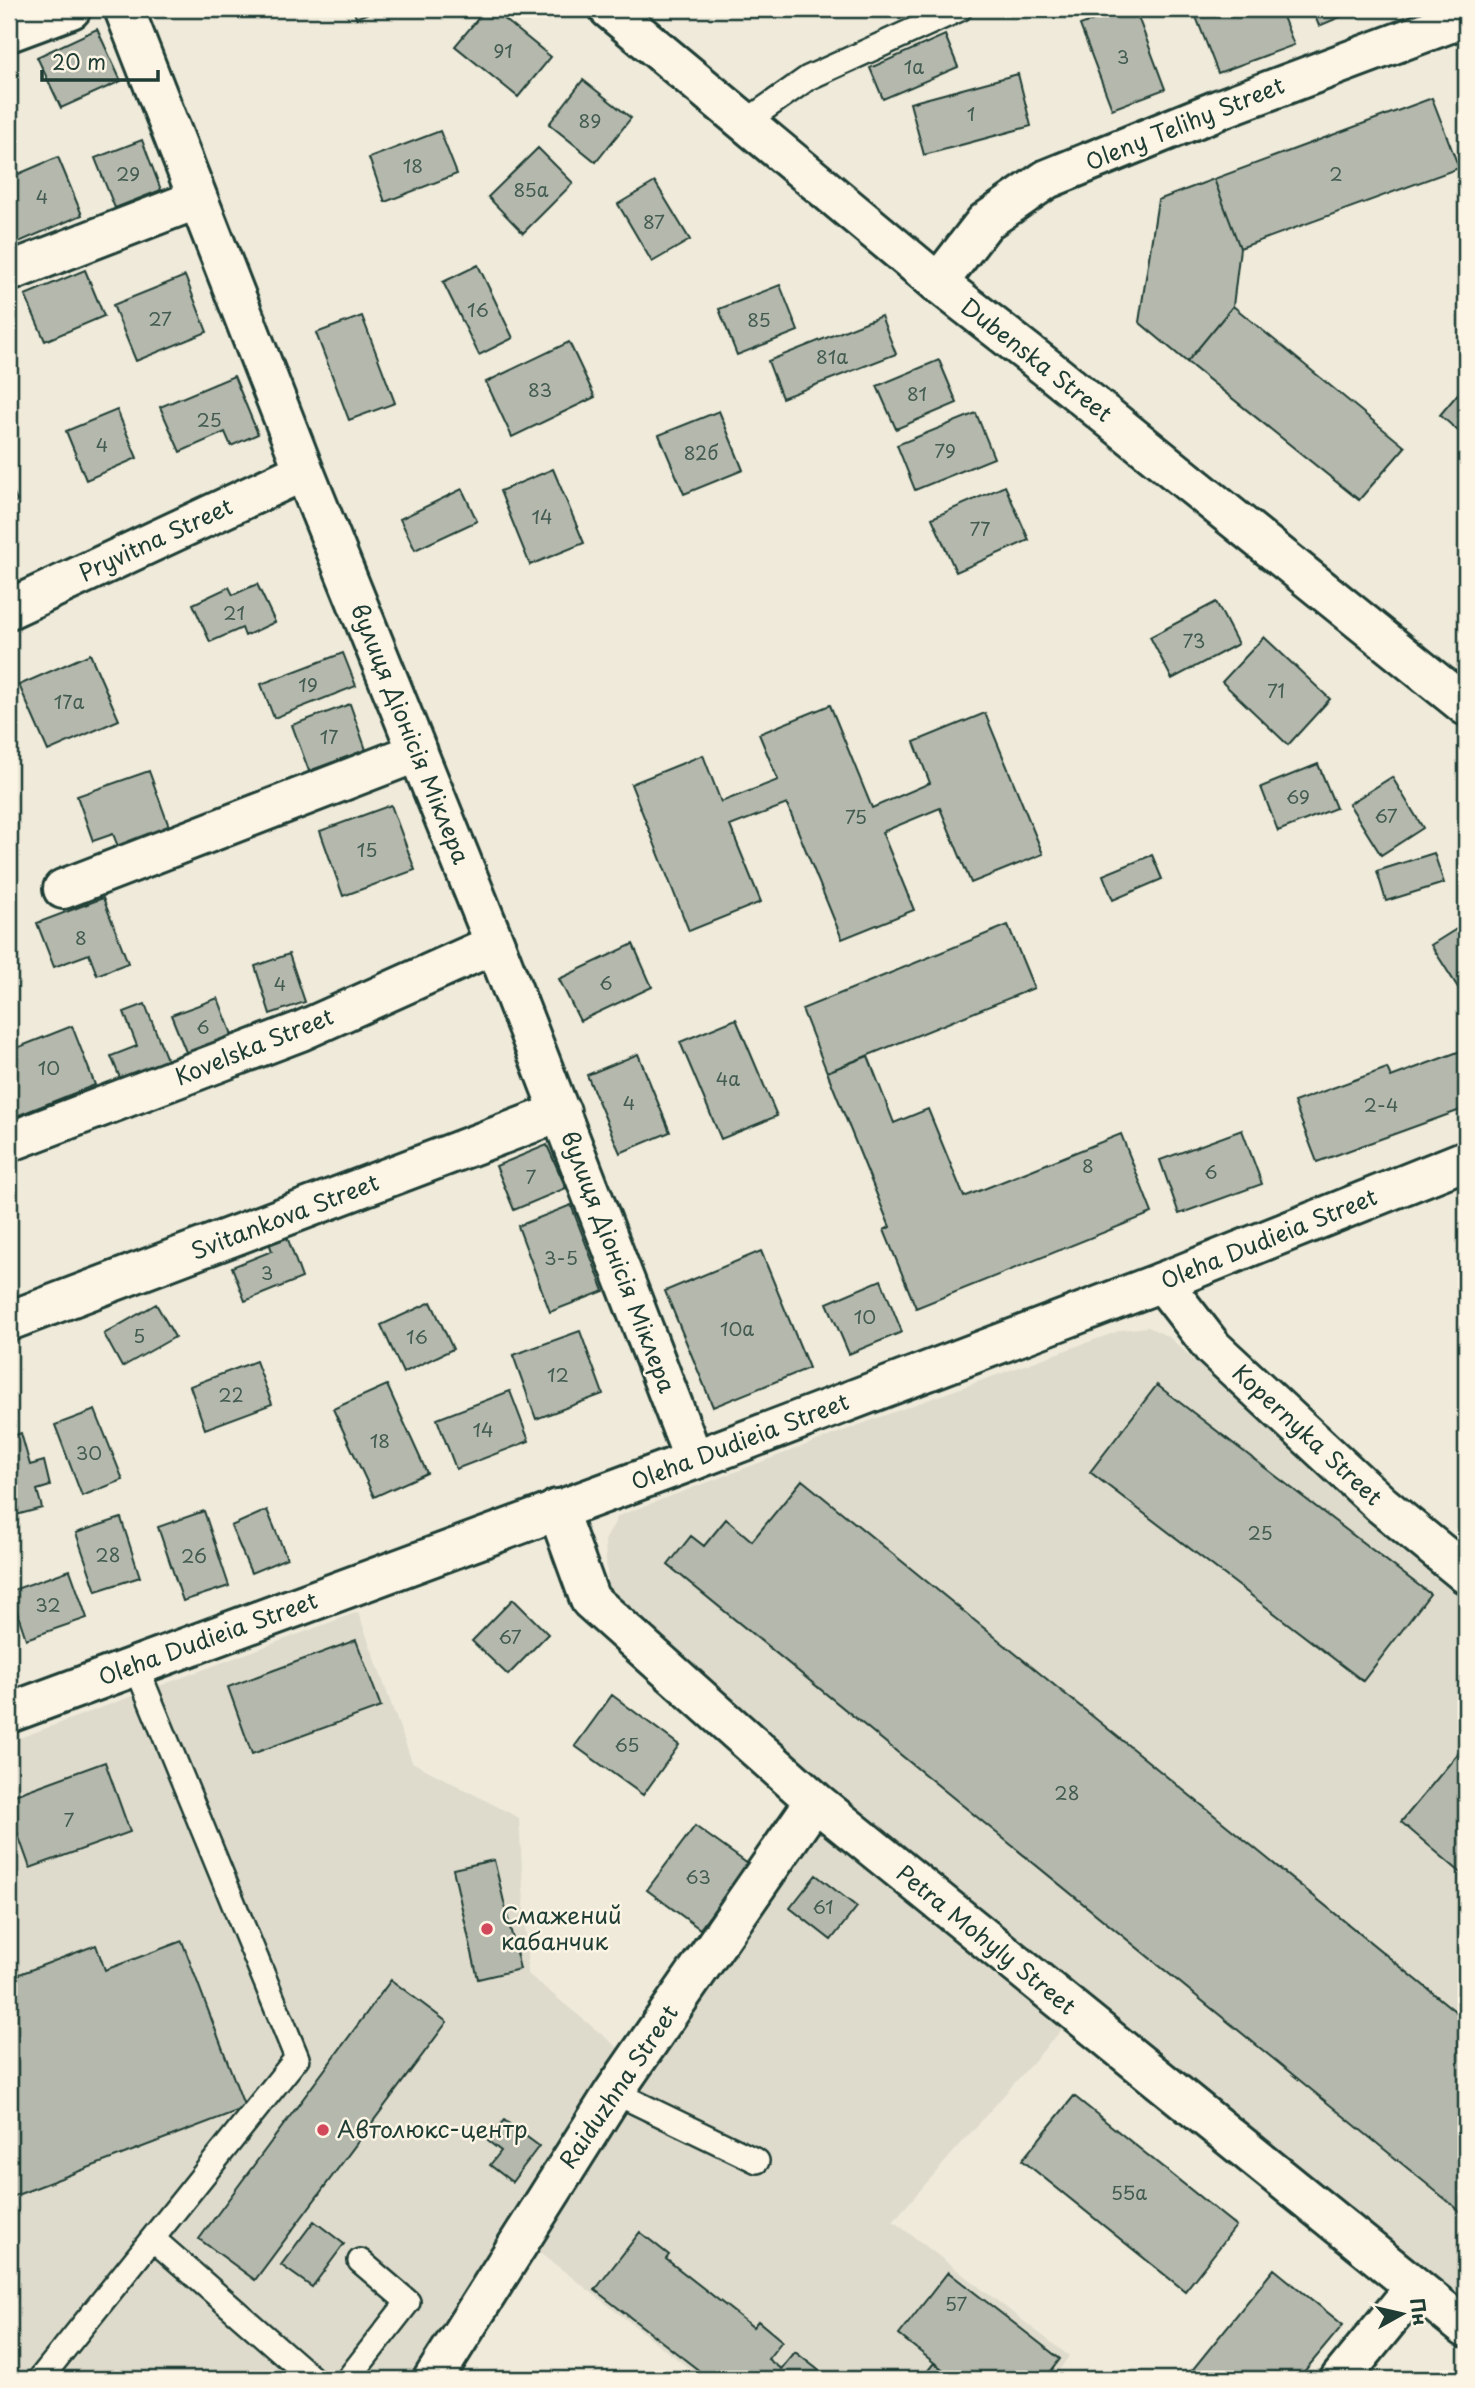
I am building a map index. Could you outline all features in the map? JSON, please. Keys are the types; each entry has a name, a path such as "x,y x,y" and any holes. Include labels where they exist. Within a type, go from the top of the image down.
{"street":[{"path":"9,32 71,9"},
{"name":"вулиця Діонісія Міклера","path":"124,9 304,471 561,1112 694,1460"},
{"name":"Dubenska Street","path":"609,9 938,283 1466,706"},
{"name":"Oleny Telihy Street","path":"938,283 985,222 1046,179 1220,108 1466,17"},
{"path":"9,272 198,199"},
{"name":"Pryvitna Street","path":"9,609 304,471"},
{"path":"63,889 418,752"},
{"name":"Kovelska Street","path":"9,1142 301,1031 495,944"},
{"name":"Svitankova Street","path":"9,1321 561,1112"},
{"name":"Oleha Dudieia Street","path":"9,1713 694,1460 1162,1282 1466,1160"},
{"name":"Kopernyka Street","path":"1162,1282 1213,1348 1382,1505 1466,1574"},
{"name":"Petra Mohyly Street","path":"557,1510 590,1600 815,1801 1466,2328"},
{"name":"Raiduzhna Street","path":"433,2379 614,2092 815,1801"},
{"path":"1340,2379 1415,2287"}],"lane":[{"path":"744,123 808,78 960,9"},
{"path":"40,2379 297,2058 136,1665"},
{"path":"614,2092 757,2161"},
{"path":"153,2239 313,2379"},
{"path":"348,2379 408,2302 360,2261"}],"shaded area":[{"path":"1148,1327 1169,1337 1368,1520 1466,1601 1466,2302 829,1786 608,1588 605,1541 618,1516 1122,1330"},
{"path":"358,1612 412,1762 519,1818 528,1974 623,2052 415,2379 9,2379 9,1742"},
{"path":"815,1827 1063,2028 893,2221 1069,2356 1053,2379 703,2379 533,2247"}],"building":[{"path":"353,9 379,9 356,18"},
{"path":"486,9 492,9 551,57 518,97 455,46"},
{"path":"1124,9 1135,9 1165,89 1112,109 1080,25"},
{"path":"1193,9 1280,9 1294,45 1218,73"},
{"path":"1312,9 1359,9 1319,26"},
{"path":"97,29 121,81 61,108 37,57"},
{"path":"945,35 958,67 883,99 870,68"},
{"path":"1018,74 1031,126 924,155 910,103"},
{"path":"583,80 631,118 596,162 549,124"},
{"path":"1432,98 1459,168 1240,248 1214,179"},
{"path":"440,131 457,174 385,202 369,158"},
{"path":"142,140 161,190 115,208 95,158"},
{"path":"538,148 573,183 523,233 488,197"},
{"path":"58,157 82,215 12,245 9,237 9,178"},
{"path":"1214,179 1240,248 1233,306 1187,362 1139,322 1158,200"},
{"path":"655,182 690,240 652,262 618,204"},
{"path":"478,265 513,338 479,355 443,282"},
{"path":"85,270 104,316 45,341 25,295"},
{"path":"185,276 207,332 136,361 113,305"},
{"path":"780,285 798,331 737,355 719,309"},
{"path":"1233,306 1405,447 1359,500 1187,362"},
{"path":"362,316 395,403 349,420 316,333"},
{"path":"881,316 896,354 782,398 768,361"},
{"path":"569,342 595,397 512,437 486,382"},
{"path":"939,360 957,403 896,429 877,386"},
{"path":"234,376 258,434 231,446 225,432 180,452 160,407"},
{"path":"1466,384 1466,438 1440,415"},
{"path":"117,410 137,458 86,480 66,431"},
{"path":"719,411 743,470 684,494 659,435"},
{"path":"976,413 994,458 915,490 897,445"},
{"path":"553,469 584,543 530,565 500,491"},
{"path":"9,482 17,501 9,505"},
{"path":"1005,486 1029,540 956,572 932,518"},
{"path":"462,489 477,521 415,550 400,519"},
{"path":"257,584 275,622 245,636 242,628 210,642 193,604 229,587 233,595"},
{"path":"1216,602 1238,644 1172,679 1150,637"},
{"path":"1264,637 1330,699 1288,745 1222,682"},
{"path":"343,653 356,686 274,718 261,684"},
{"path":"90,654 119,720 48,751 19,685"},
{"path":"350,704 366,750 309,771 292,725"},
{"path":"830,705 872,808 930,783 914,742 985,713 1043,854 971,883 940,808 882,832 914,910 842,939 787,804 730,826 761,902 689,931 631,784 703,755 721,802 778,780 759,734"},
{"path":"1318,764 1336,808 1278,831 1261,787"},
{"path":"149,771 172,835 121,854 113,834 93,841 77,796"},
{"path":"1392,777 1423,828 1381,855 1349,804"},
{"path":"391,805 415,870 343,896 320,831"},
{"path":"1434,853 1444,883 1386,901 1377,871"},
{"path":"1152,855 1162,879 1113,900 1103,875"},
{"path":"103,898 128,963 97,975 89,954 54,967 37,923"},
{"path":"1466,923 1466,1000 1431,945"},
{"path":"1008,925 1034,988 827,1072 802,1009"},
{"path":"633,944 652,987 580,1021 559,979"},
{"path":"289,954 305,1002 270,1014 255,966"},
{"path":"218,998 234,1040 188,1057 171,1015"},
{"path":"145,1004 169,1065 122,1083 111,1056 137,1046 124,1012"},
{"path":"736,1019 777,1116 721,1139 680,1042"},
{"path":"72,1026 95,1085 14,1117 9,1103 9,1051"},
{"path":"1466,1049 1466,1108 1317,1162 1294,1102 1387,1068 1391,1077"},
{"path":"638,1054 670,1132 620,1153 587,1075"},
{"path":"868,1056 894,1123 928,1109 964,1197 1121,1134 1152,1213 916,1308 884,1230 890,1227 827,1072"},
{"path":"1242,1130 1262,1184 1179,1214 1160,1160"},
{"path":"547,1145 566,1188 514,1210 496,1166"},
{"path":"571,1205 604,1291 550,1312 518,1226"},
{"path":"286,1234 302,1278 245,1301 232,1267 272,1251 268,1240"},
{"path":"761,1251 809,1368 713,1407 665,1291"},
{"path":"881,1280 902,1332 849,1354 827,1303"},
{"path":"431,1302 453,1349 403,1373 381,1325"},
{"path":"156,1304 175,1337 122,1367 104,1334"},
{"path":"580,1331 603,1394 536,1419 513,1355"},
{"path":"256,1361 272,1404 205,1429 190,1386"},
{"path":"387,1385 427,1473 374,1497 333,1409"},
{"path":"1157,1385 1430,1594 1363,1681 1090,1472"},
{"path":"510,1391 529,1441 456,1469 437,1419"},
{"path":"95,1410 123,1480 82,1496 55,1425"},
{"path":"21,1433 30,1465 44,1461 50,1486 37,1490 42,1508 9,1517 9,1437"},
{"path":"802,1480 1466,2020 1466,2216 668,1565 691,1536 704,1546 726,1519 752,1541"},
{"path":"267,1510 287,1558 251,1573 231,1526"},
{"path":"204,1511 229,1586 183,1601 158,1527"},
{"path":"121,1518 140,1577 96,1591 76,1533"},
{"path":"70,1570 87,1618 26,1639 10,1591"},
{"path":"513,1599 548,1634 508,1675 472,1641"},
{"path":"356,1640 381,1707 252,1754 228,1687"},
{"path":"612,1695 679,1745 643,1795 575,1746"},
{"path":"1466,1744 1466,1877 1401,1822"},
{"path":"105,1762 130,1832 30,1868 9,1809 9,1797"},
{"path":"695,1826 748,1864 700,1929 647,1890"},
{"path":"494,1860 520,1969 478,1979 453,1869"},
{"path":"816,1875 857,1907 831,1940 790,1908"},
{"path":"182,1941 245,2108 9,2198 9,1978 96,1945 105,1970"},
{"name":"Автолюкс-центр","path":"391,1980 447,2022 255,2280 199,2239"},
{"path":"1074,2096 1236,2226 1185,2291 1022,2160"},
{"path":"504,2120 539,2146 512,2182 490,2165 501,2151 488,2141"},
{"path":"314,2221 344,2244 312,2287 281,2265"},
{"path":"640,2232 669,2255 666,2259 753,2327 758,2321 782,2341 768,2359 781,2369 795,2352 830,2379 710,2379 595,2290"},
{"path":"1274,2269 1343,2325 1298,2379 1185,2379"},
{"path":"948,2272 1060,2359 1045,2379 955,2379 899,2335"},
{"path":"934,2363 955,2379 921,2379"}],"place":[{"name":"Смажений кабанчик","path":"487,1929"},
{"name":"Автолюкс-центр","path":"323,2130"}]}
